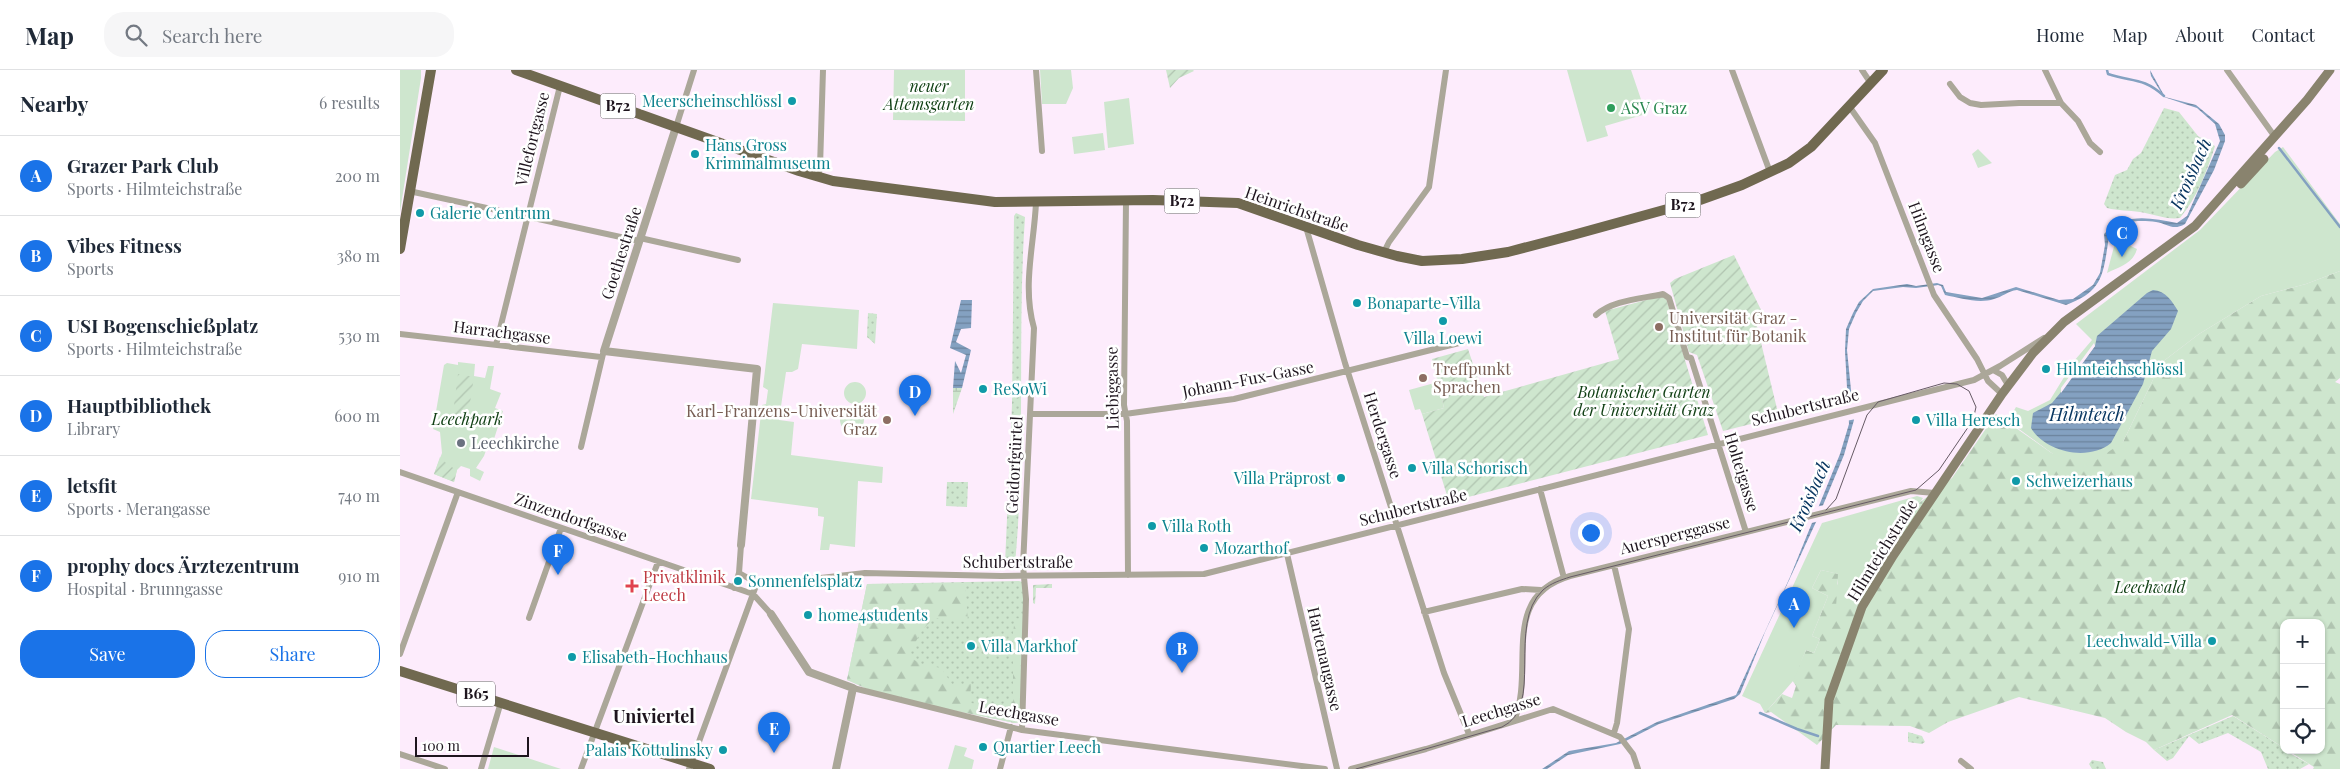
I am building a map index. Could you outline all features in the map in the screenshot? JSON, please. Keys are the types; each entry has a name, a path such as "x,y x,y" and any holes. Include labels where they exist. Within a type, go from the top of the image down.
{"main road":[{"path":"400,249 431,70"},
{"name":"Heinrichstraße","path":"516,70 818,178 905,192 996,202 1210,201 1238,203 1384,252 1422,260 1462,259 1508,252 1700,200 1770,172 1789,163 1811,147 1883,70"},
{"name":"Hilmteichstraße","path":"1825,769 1829,700 1862,607 1935,493 2002,394 2032,353 2052,333 2076,313 2188,232 2224,194 2237,188 2274,148 2275,137 2317,89 2330,70"},
{"name":"B65","path":"400,670 596,732 690,766 710,769"}],"street":[{"name":"Goethestraße","path":"581,447 603,354 694,70"},
{"path":"818,178 823,70"},
{"path":"1036,70 1042,151"},
{"path":"1384,252 1389,242 1429,186 1446,70"},
{"path":"1732,70 1770,172"},
{"path":"1862,70 1870,82"},
{"path":"2045,70 2061,103 2078,121 2090,142 2100,152"},
{"path":"2227,70 2275,137"},
{"path":"1950,84 1960,97 1970,104 2061,103"},
{"name":"Villefortgasse","path":"496,345 560,86"},
{"name":"Hilmgasse","path":"1849,106 1876,142 1932,289 1985,374"},
{"path":"409,191 738,260"},
{"name":"Liebiggasse","path":"1126,201 1124,405 1126,414 1128,575"},
{"name":"Geidorfgürtel","path":"1022,730 1026,599 1024,575 1034,328 1028,296 1031,237 1036,203"},
{"name":"Herdergasse","path":"1306,227 1396,525 1445,677 1469,734"},
{"name":"Holteigasse","path":"1596,315 1616,304 1666,295 1686,356 1691,358 1746,532"},
{"name":"Schubertstraße","path":"757,583 776,583 865,574 1204,574 1861,406 1974,380 1994,370 2052,333"},
{"name":"Harrachgasse","path":"400,334 496,345 753,367 757,369 741,545"},
{"name":"Johann-Fux-Gasse","path":"1030,414 1126,414 1234,399 1467,341"},
{"path":"1994,370 2002,375 2008,386"},
{"path":"1985,374 1988,381 2002,394"},
{"name":"Zinzendorfgasse","path":"400,472 734,588"},
{"path":"1540,489 1564,578"},
{"name":"Auersperggasse","path":"1424,612 1522,589 1541,590 1564,578 1614,564 1911,490 1935,493"},
{"path":"400,654 458,492"},
{"path":"529,618 561,528"},
{"path":"741,545 739,573 734,588 753,594"},
{"name":"Hartenaugasse","path":"1287,554 1337,769"},
{"path":"580,769 596,732 658,562"},
{"path":"1614,564 1629,629 1617,735"},
{"path":"690,766 757,583 739,573"},
{"path":"1514,721 1519,706 1526,620 1531,604 1541,590"},
{"name":"Leechgasse","path":"753,594 771,614 808,672 853,688 1022,730 1325,769"},
{"path":"836,769 853,688"},
{"path":"481,769 501,702"},
{"name":"Leechgasse","path":"1351,769 1426,749 1553,709 1617,735 1633,754 1638,769"},
{"path":"1000,769 1011,727"},
{"path":"400,754 445,769"},
{"path":"1961,761 1971,769"}],"green space":[{"path":"400,70 421,70 421,78 400,212"},
{"name":"neuer Attemsgarten","path":"894,70 965,70 965,121 893,120"},
{"path":"1040,70 1071,70 1073,88 1066,104 1042,104"},
{"path":"1166,70 1194,71 1179,78 1170,88"},
{"name":"ASV Graz","path":"1567,70 1631,70 1646,114 1605,126 1608,136 1587,142"},
{"path":"1129,98 1134,144 1108,148 1104,102"},
{"path":"2164,108 2179,112 2198,136 2215,146 2192,202 2180,218 2165,218 2140,212 2107,208 2104,204 2115,175 2127,170 2133,159 2141,153"},
{"path":"1103,133 1105,150 1074,154 1072,137"},
{"path":"2283,147 2340,224 2340,271 2306,284 2261,296 2199,334 2161,363 2123,442 2095,461 2053,454 2008,421 2016,407 2028,411 2050,400 2074,361 2092,340 2076,324 2200,230 2275,152"},
{"path":"1978,149 1992,163 1978,168 1972,154"},
{"path":"1016,213 1025,217 1020,477 1015,564 1012,565 1005,564 1012,405 1014,216"},
{"path":"2116,239 2137,249 2129,262 2107,273"},
{"path":"1734,255 1767,322 1757,326 1779,417 1723,431 1697,355 1689,352 1670,283 1675,279"},
{"name":"Leechwald","path":"2340,271 2340,378 2335,382 2340,384 2340,769 2313,769 2314,767 2293,754 2325,754 2325,619 2280,619 2280,745 2232,715 2154,750 2146,742 2105,718 2019,697 1948,722 1929,733 1910,726 1836,725 1817,745 1771,712 1765,713 1782,694 1792,698 1796,686 1792,680 1806,650 1814,653 1820,639 1812,636 1828,596 1812,588 1821,570 1839,574 1837,584 1856,606 1871,578 1919,503 1952,478 1996,414 2053,454 2123,442 2161,363 2199,334 2261,296 2306,284"},
{"name":"Botanischer Garten der Universität Graz","path":"1665,295 1708,435 1449,502 1422,414 1444,408 1432,359 1468,349 1484,397 1619,359 1605,311"},
{"path":"773,303 859,310 857,349 802,344 798,369 786,372 779,420 794,422 791,455 883,467 882,483 858,481 855,547 830,544 829,550 820,550 824,517 818,516 818,508 751,499 762,405 766,404 768,390 763,387"},
{"path":"868,313 877,314 875,344 867,337"},
{"name":"Leechpark","path":"458,362 475,364 474,376 485,378 488,366 494,366 490,389 501,393 495,408 503,411 494,439 490,439 484,456 476,468 484,472 480,481 470,476 470,469 461,466 457,470 454,482 434,474 442,453 440,432 433,429 444,365 447,363 458,365"},
{"path":"458,374 474,377 467,422 452,421"},
{"path":"855,382 863,385 866,393 863,401 855,404 847,401 844,393 847,385"},
{"path":"1438,382 1444,408 1422,414 1420,409 1415,410 1409,390"},
{"path":"953,388 962,388 953,414"},
{"path":"852,408 860,412 864,420 860,428 852,432 844,428 840,420 844,412"},
{"path":"440,457 457,470 454,482 434,474"},
{"path":"947,482 968,482 967,507 946,506"},
{"path":"1917,496 1923,498 1871,578 1856,606 1836,608 1838,574 1821,570 1812,588 1828,596 1812,636 1820,639 1814,653 1806,650 1793,681 1765,713 1760,704 1742,696 1822,523"},
{"path":"1019,581 1026,583 1023,722 1015,723 909,701 847,680 867,584"},
{"path":"965,583 968,622 934,618 923,629 908,655 920,664 941,668 952,684 971,684 970,702 992,709 1008,709 1013,707 1013,633 1015,618 1023,619 1019,717 1015,723 909,701 867,689 847,680 867,584"},
{"path":"1052,584 1052,588 1036,588 1035,604 1033,603 1033,585"},
{"path":"2233,716 2280,745 2280,754 2291,754 2309,764 2300,769 2268,769 2261,752 2228,733 2199,744 2189,736 2173,758 2167,761 2154,750"},
{"path":"1908,732 1922,736 1925,742 1922,744 1908,742"},
{"path":"955,745 967,748 964,756 974,760 972,769 948,769"},
{"path":"494,747 561,769 488,769"},
{"path":"2092,760 2103,762 2106,769 2092,769 2089,764"}],"water":[{"name":"Kroisbach","path":"2150,70 2165,97 2196,105 2219,124 2225,135 2225,141 2214,170 2185,224 2174,227 2156,222 2139,221 2116,227 2109,235 2102,274 2098,282 2087,295 2066,305 2017,290 1994,299 1982,301 1945,295 1941,286 1938,285 1873,291 1863,301 1849,329 1847,350 1854,420 1844,455 1816,522 1765,632 1740,694 1734,699 1659,724 1620,744 1568,755 1547,769 1542,769 1569,751 1616,743 1657,722 1736,695 1790,577 1840,454 1849,424 1845,351 1846,329 1859,302 1873,289 1907,284 1916,286 1937,283 1943,285 1946,292 1982,298 2016,287 2059,300 2073,299 2093,285 2100,273 2105,245 2104,234 2112,227 2120,222 2138,218 2177,223 2187,216 2220,141 2215,124 2197,108 2164,97 2151,76"},
{"name":"Hilmteich","path":"2153,290 2165,294 2178,311 2171,329 2152,351 2143,384 2111,443 2102,449 2079,453 2068,452 2046,443 2031,428 2033,413 2052,403 2095,346 2097,336"},
{"path":"961,300 972,300 971,328 961,329 956,342 971,350 962,388 953,388 955,361 961,373 966,355 950,348"}],"pier":[{"path":"2094,343 2095,346 2061,393 2061,388"},
{"path":"1855,399 1856,419 1846,421 1846,401"},
{"path":"1825,505 1819,521 1808,524 1815,507"}],"waterway":[{"path":"2107,70 2108,74 2150,86 2164,96"},
{"path":"2279,148 2340,227"},
{"path":"1760,713 1818,736"}],"tram line":[{"path":"1356,769 1502,727 1515,717 1521,702 1524,684 1527,623 1532,605 1543,590 1553,584 1570,577 1916,490 1939,470 1973,420 1976,407 1969,391 1957,384 1944,383 1878,402 1867,415 1836,499 1826,510"}],"place":[{"name":"Meerscheinschlössl","path":"792,101"},
{"name":"ASV Graz","path":"1611,108"},
{"name":"Hans Gross Kriminalmuseum","path":"695,154"},
{"name":"Galerie Centrum","path":"420,213"},
{"name":"USI Bogenschießplatz","path":"2122,257"},
{"name":"Bonaparte-Villa","path":"1357,303"},
{"name":"Villa Loewi","path":"1443,321"},
{"name":"Universität Graz - Institut für Botanik","path":"1659,327"},
{"name":"Hilmteichschlössl","path":"2046,369"},
{"name":"Treffpunkt Sprachen","path":"1423,378"},
{"name":"ReSoWi","path":"983,389"},
{"name":"Hauptbibliothek","path":"915,416"},
{"name":"Karl-Franzens-Universität Graz","path":"887,420"},
{"name":"Villa Heresch","path":"1916,420"},
{"name":"Leechkirche","path":"461,443"},
{"name":"Villa Schorisch","path":"1412,468"},
{"name":"Villa Präprost","path":"1341,478"},
{"name":"Schweizerhaus","path":"2016,481"},
{"name":"Villa Roth","path":"1152,526"},
{"name":"Mozarthof","path":"1204,548"},
{"name":"prophy docs Ärztezentrum","path":"558,575"},
{"name":"Sonnenfelsplatz","path":"738,581"},
{"name":"Privatklinik Leech","path":"632,586"},
{"name":"home4students","path":"808,615"},
{"name":"Grazer Park Club","path":"1794,628"},
{"name":"Leechwald-Villa","path":"2212,641"},
{"name":"Villa Markhof","path":"971,646"},
{"name":"Elisabeth-Hochhaus","path":"572,657"},
{"name":"Vibes Fitness","path":"1182,673"},
{"name":"Quartier Leech","path":"983,747"},
{"name":"Palais Kottulinsky","path":"723,750"},
{"name":"letsfit","path":"774,753"}],"district":[{"name":"Univiertel","path":"654,717"}]}
